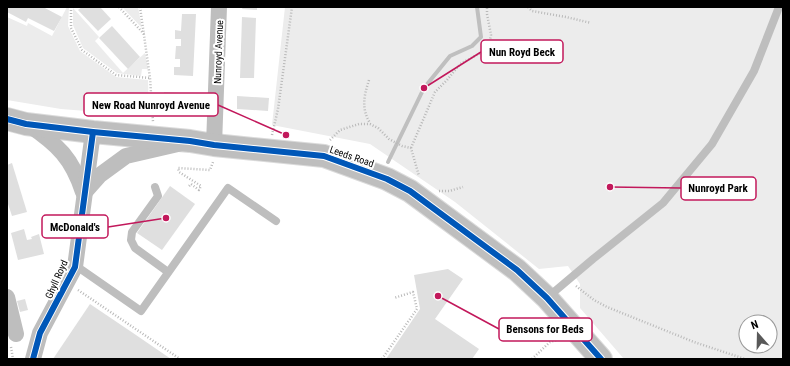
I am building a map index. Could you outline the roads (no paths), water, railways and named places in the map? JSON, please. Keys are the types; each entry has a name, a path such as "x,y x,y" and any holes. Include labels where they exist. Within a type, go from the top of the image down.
{"main road":[{"name":"Leeds Road","path":"16,121 93,132 324,156 387,178 410,191 517,270 547,298 601,359"}],"street":[{"name":"Nunroyd Avenue","path":"214,145 220,7"},
{"name":"Ghyll Royd","path":"16,121 49,139 65,155 78,176 84,194"},
{"name":"Ghyll Royd","path":"33,359 40,333 75,267 93,132"},
{"path":"84,194 100,175 126,156 190,141"},
{"path":"7,297 16,334"}],"lane":[{"path":"547,298 663,203 712,144 754,71 779,7"},
{"path":"155,186 158,196 132,232 131,240 135,248 168,272"},
{"path":"75,267 82,270 140,311 228,188 276,221"}],"waterway":[{"path":"388,162 424,88 450,56 472,46 481,37 477,7"}],"place":[{"name":"Nun Royd Beck","path":"424,88"},
{"name":"New Road Nunroyd Avenue","path":"286,135"},
{"name":"Nunroyd Park","path":"610,187"},
{"name":"McDonald's","path":"166,218"},
{"name":"Bensons for Beds","path":"438,296"}]}
